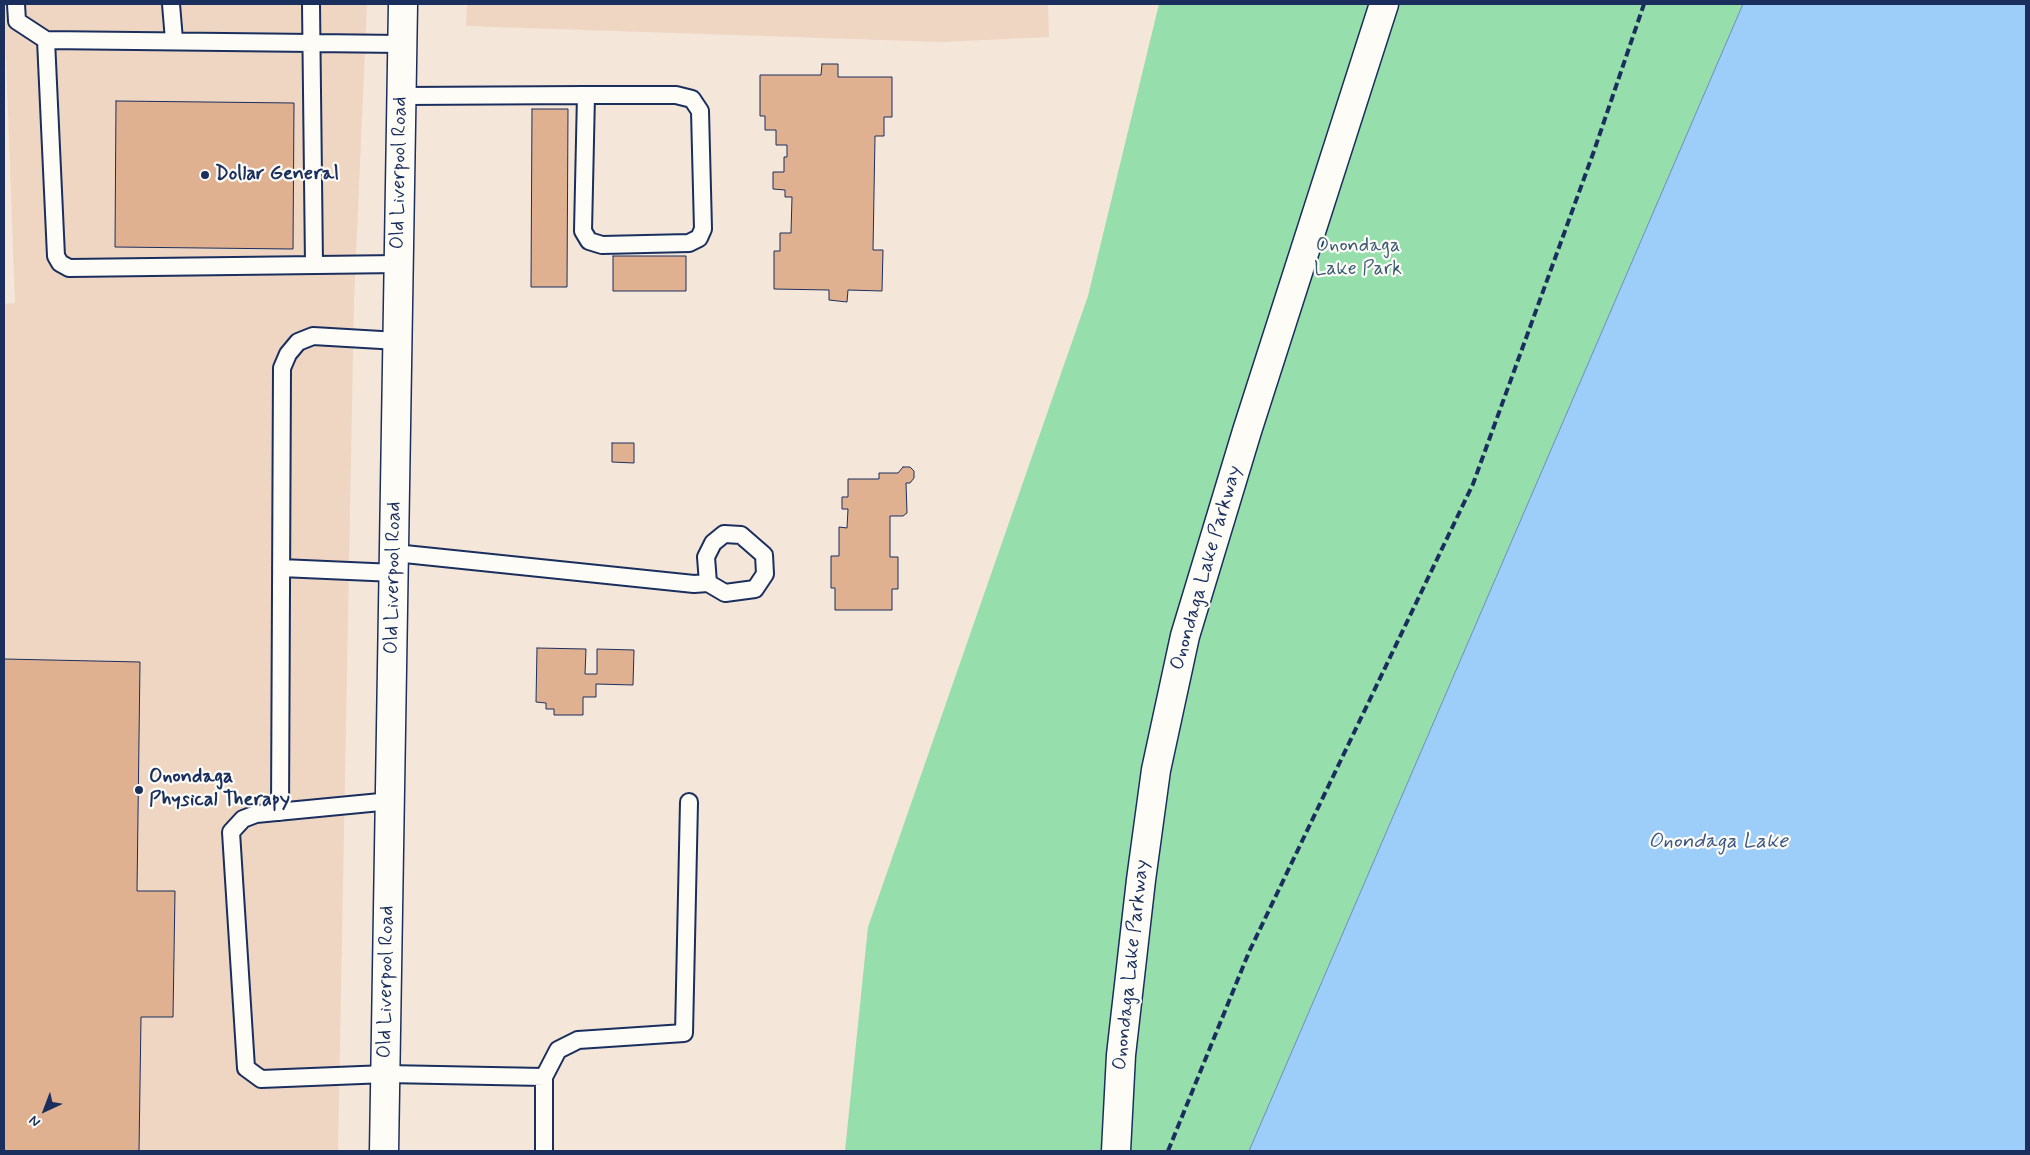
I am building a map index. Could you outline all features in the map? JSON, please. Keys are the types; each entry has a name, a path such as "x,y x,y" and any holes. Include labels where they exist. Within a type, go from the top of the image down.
{"main road":[{"name":"Old Liverpool Road","path":"384,1151 403,4"},
{"name":"Onondaga Lake Parkway","path":"1116,1151 1121,1055 1141,880 1156,770 1185,636 1247,431 1384,4"}],"lane":[{"path":"16,4 17,21 46,40 402,44"},
{"path":"171,4 174,40"},
{"path":"311,4 314,265"},
{"path":"46,40 56,256 60,263 69,268 399,264"},
{"path":"402,96 586,95 676,95 692,99 700,111 703,229 699,238 689,243 602,245 589,241 582,231 586,95"},
{"path":"280,812 282,368 288,354 298,342 313,336 398,342"},
{"path":"281,568 395,563 694,584 708,583"},
{"path":"391,801 256,814 243,819 231,832 246,1068 261,1079 386,1074 544,1078"},
{"path":"544,1151 544,1078 558,1050 578,1040 684,1033 689,802"}],"shaded area":[{"path":"4,4 367,4 354,300 338,1151 4,1151 4,304 15,303"},
{"path":"467,4 1048,4 1049,37 942,42 466,26"}],"green space":[{"name":"Onondaga Lake Park","path":"1159,4 1743,4 1249,1151 845,1151 868,927 1088,296"}],"water":[{"name":"Onondaga Lake","path":"1743,4 2026,4 2026,1151 1249,1151"}],"building":[{"path":"822,64 838,64 838,77 892,77 892,117 884,117 884,136 875,136 873,250 883,250 882,291 848,290 847,302 829,300 829,290 774,289 774,251 780,251 780,233 791,233 792,197 785,197 785,190 773,189 773,172 784,172 784,157 787,157 787,145 776,145 776,130 765,130 765,116 760,116 760,75 821,75"},
{"name":"Dollar General","path":"116,101 294,103 293,249 115,247"},
{"path":"532,109 568,109 567,287 531,287"},
{"path":"613,256 686,256 686,291 613,291"},
{"path":"612,443 634,443 634,463 612,462"},
{"path":"903,467 910,467 914,471 914,478 910,483 906,483 907,513 903,516 890,516 890,557 898,557 898,589 892,589 892,610 835,610 835,588 831,588 831,556 839,556 839,527 847,528 848,509 842,509 842,497 848,497 848,479 879,479 879,473 898,473"},
{"path":"537,648 586,649 585,674 597,674 597,649 634,650 633,685 596,684 596,697 583,697 583,715 554,715 554,709 546,709 546,703 536,702"},
{"path":"4,659 140,662 137,891 175,891 173,1017 141,1017 139,1151 4,1151"}],"railway":[{"path":"1168,1151 1249,952 1473,484 1594,151 1644,4"}],"place":[{"name":"Dollar General","path":"205,175"},
{"name":"Onondaga Physical Therapy","path":"139,790"}]}
